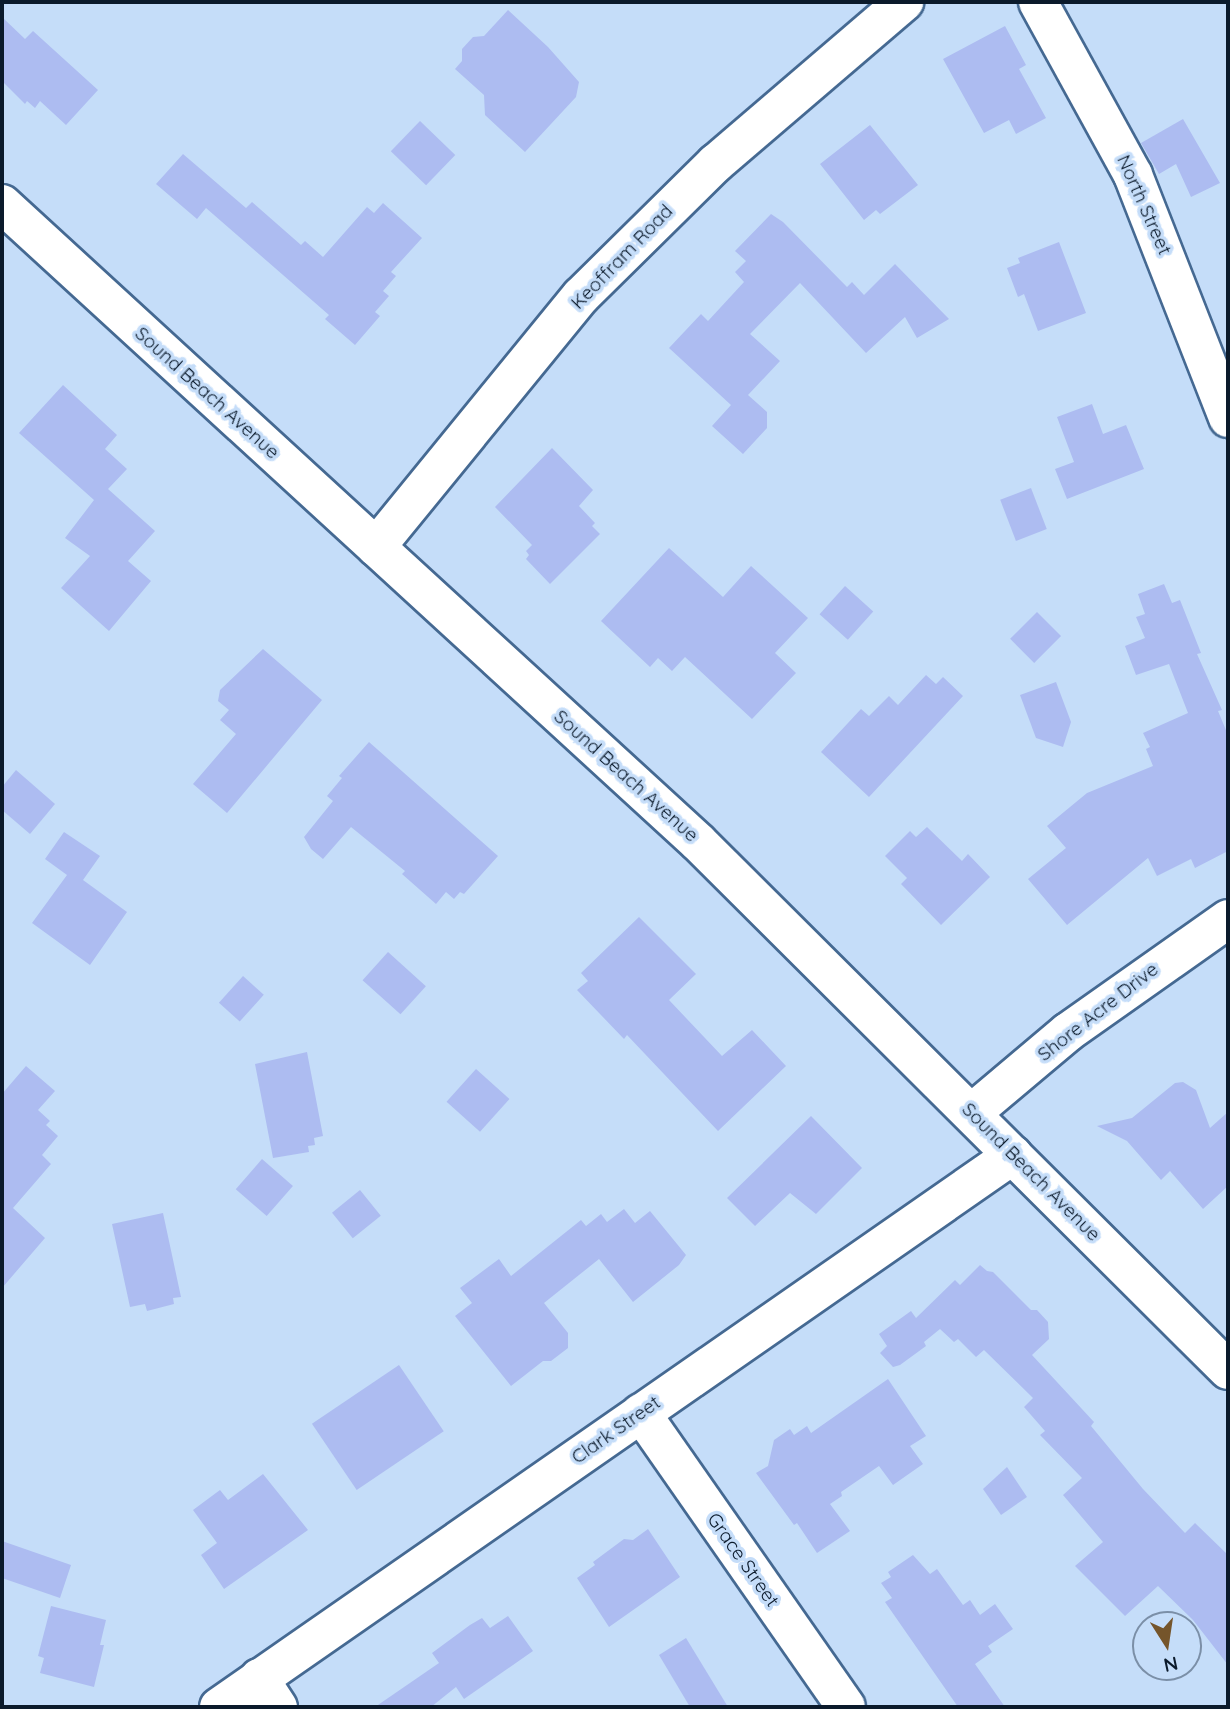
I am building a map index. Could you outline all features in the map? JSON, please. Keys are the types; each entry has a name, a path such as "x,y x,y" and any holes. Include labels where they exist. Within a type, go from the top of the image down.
{"street":[{"name":"Keoffram Road","path":"376,547 581,296 716,163 904,2"},
{"name":"North Street","path":"1038,2 1133,175 1182,293 1217,360 1228,418"},
{"name":"Sound Beach Avenue","path":"2,204 698,842 973,1112 1228,1370"},
{"name":"Shore Acre Drive","path":"973,1112 1068,1032 1228,919"},
{"name":"Clark Street","path":"219,1707 268,1693 641,1413 1013,1155"},
{"name":"Grace Street","path":"641,1413 846,1707"}],"building":[{"path":"508,10 548,47 579,82 576,97 525,152 485,115 484,95 455,69 462,61 462,49 473,37 484,36"},
{"path":"2,17 25,39 33,31 98,90 66,125 40,101 35,108 27,101 25,104 2,81"},
{"path":"1005,26 1026,65 1019,69 1046,118 1016,134 1009,120 984,133 943,59"},
{"path":"1183,119 1220,183 1191,197 1176,164 1159,174 1141,143"},
{"path":"420,121 455,155 426,185 391,151"},
{"path":"870,125 918,185 880,214 876,210 864,220 820,164"},
{"path":"183,154 246,208 252,202 301,245 305,241 323,257 367,207 374,213 383,203 422,238 391,272 396,276 383,291 389,296 375,312 380,316 355,345 325,319 329,315 206,208 197,219 156,184"},
{"path":"771,214 783,222 847,287 852,282 864,295 895,264 949,319 917,338 905,317 866,353 800,283 750,334 780,361 748,395 767,412 767,428 743,454 712,426 731,405 669,348 701,314 708,321 744,282 735,272 746,261 735,251"},
{"path":"1059,242 1086,313 1038,331 1024,294 1018,297 1007,268 1020,263 1018,258"},
{"path":"63,385 117,435 105,449 127,469 108,489 155,531 128,561 151,581 109,631 61,588 90,556 65,538 94,500 19,433"},
{"path":"1092,404 1103,434 1126,425 1144,469 1067,499 1055,469 1074,462 1057,417"},
{"path":"552,448 593,490 579,506 595,523 592,526 600,534 550,584 526,559 529,555 526,551 532,545 495,507"},
{"path":"1031,488 1047,529 1016,541 1000,500"},
{"path":"669,548 723,597 751,566 808,618 775,653 796,673 752,719 685,657 672,671 658,658 650,667 601,621"},
{"path":"1164,584 1172,603 1180,600 1201,653 1197,654 1222,710 1218,711 1228,735 1228,851 1195,868 1191,859 1157,876 1148,858 1067,925 1028,879 1066,848 1047,826 1087,793 1153,766 1146,749 1150,747 1143,733 1188,713 1169,664 1136,675 1125,646 1145,638 1136,617 1145,614 1138,594"},
{"path":"845,586 873,611 848,640 820,614"},
{"path":"1037,612 1061,636 1034,663 1010,639"},
{"path":"263,649 322,700 227,813 193,784 236,734 220,720 229,710 218,701 220,690"},
{"path":"926,675 936,684 943,677 963,696 869,797 821,752 861,709 869,716 889,696 898,705"},
{"path":"1056,682 1071,722 1063,747 1036,738 1020,695"},
{"path":"369,742 498,856 464,894 460,892 454,899 446,892 436,904 402,874 405,871 351,827 323,859 311,849 304,837 333,801 327,796 342,778 339,776"},
{"path":"16,770 55,804 30,834 2,810 2,787"},
{"path":"927,827 962,861 968,854 990,877 941,925 901,884 907,878 885,856 910,831 916,837"},
{"path":"64,832 100,856 83,880 127,912 90,965 32,923 67,875 45,859"},
{"path":"639,917 696,974 669,1000 722,1056 752,1030 786,1066 718,1131 627,1035 624,1039 577,990 588,981 581,973"},
{"path":"388,952 426,986 400,1014 363,980"},
{"path":"243,976 264,995 240,1021 219,1003"},
{"path":"307,1052 323,1136 314,1138 315,1145 308,1146 309,1152 273,1158 255,1064"},
{"path":"26,1066 55,1091 38,1110 50,1121 46,1125 58,1136 42,1155 51,1164 13,1208 45,1238 2,1288 2,1094"},
{"path":"476,1069 509,1099 480,1132 447,1102"},
{"path":"1183,1082 1196,1090 1210,1128 1228,1112 1228,1186 1203,1209 1170,1171 1161,1180 1127,1141 1097,1126 1132,1118 1175,1083"},
{"path":"811,1116 862,1168 816,1214 790,1193 755,1226 727,1198"},
{"path":"262,1159 293,1186 267,1216 236,1189"},
{"path":"360,1190 381,1216 353,1238 332,1213"},
{"path":"624,1209 635,1223 650,1211 686,1255 679,1265 633,1302 599,1259 544,1303 568,1333 568,1348 551,1361 543,1361 511,1386 455,1316 472,1303 460,1288 499,1259 511,1276 581,1220 586,1226 601,1214 607,1222"},
{"path":"163,1213 181,1297 173,1298 174,1304 147,1311 145,1304 130,1307 112,1224"},
{"path":"980,1265 993,1272 1031,1310 1037,1310 1048,1322 1049,1339 1032,1355 1094,1422 1091,1426 1143,1489 1185,1533 1195,1523 1228,1555 1228,1665 1202,1632 1202,1611 1184,1611 1158,1586 1125,1616 1075,1566 1103,1542 1063,1495 1082,1478 1040,1435 1045,1431 1024,1407 1033,1398 984,1350 976,1357 958,1339 954,1342 940,1329 924,1342 926,1346 900,1365 893,1367 880,1353 887,1346 879,1334 911,1311 916,1318 955,1280 960,1285"},
{"path":"399,1365 444,1431 357,1490 312,1424"},
{"path":"888,1379 926,1436 910,1446 923,1464 893,1485 879,1466 841,1492 842,1496 830,1504 850,1531 817,1553 797,1523 794,1525 756,1473 768,1466 774,1440 790,1429 794,1435 807,1426 811,1433"},
{"path":"1007,1467 1027,1497 1001,1515 983,1489"},
{"path":"263,1474 308,1530 224,1589 201,1555 217,1543 193,1510 220,1490 228,1500"},
{"path":"648,1529 680,1577 609,1627 577,1578 624,1539 633,1540"},
{"path":"2,1541 71,1565 60,1598 2,1578"},
{"path":"913,1555 930,1574 937,1569 963,1605 970,1600 980,1615 995,1604 1013,1629 988,1646 992,1652 975,1664 1005,1707 958,1707 885,1602 892,1598 881,1583 891,1577 888,1572"},
{"path":"51,1606 106,1620 100,1645 104,1645 94,1687 40,1673 44,1658 38,1656"},
{"path":"508,1616 533,1651 464,1699 456,1687 431,1707 375,1707 439,1663 432,1653 470,1625 482,1618 490,1628"},
{"path":"686,1638 728,1707 690,1707 659,1655"}]}
